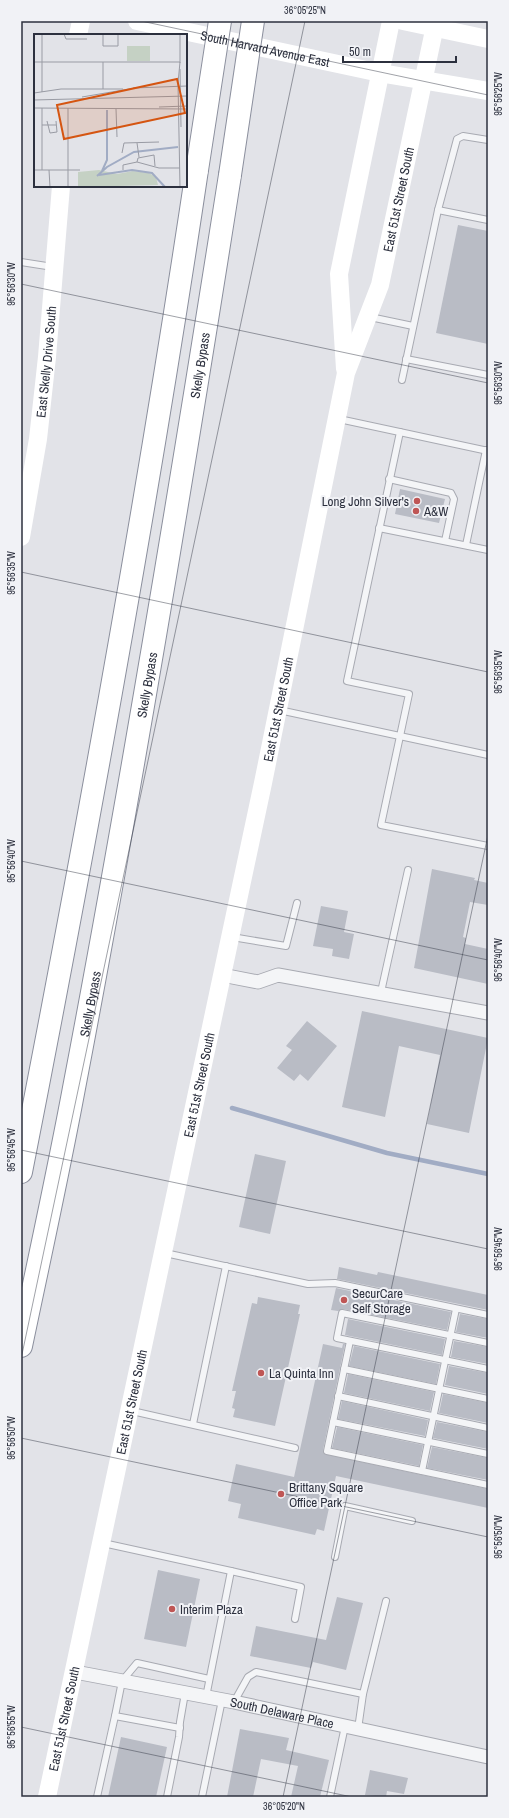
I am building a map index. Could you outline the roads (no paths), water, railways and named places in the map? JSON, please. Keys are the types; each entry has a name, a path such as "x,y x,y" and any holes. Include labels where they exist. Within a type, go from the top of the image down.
{"highway":[{"path":"21,1172 100,760 175,320 220,21"},
{"name":"Skelly Bypass","path":"21,1346 74,1090 130,783 188,442 253,21"}],"main road":[{"path":"78,34 81,21"},
{"name":"South Harvard Avenue East","path":"137,21 380,73 488,91"},
{"name":"East 51st Street South","path":"346,372 339,274 391,21"},
{"path":"403,21 435,24 488,39"},
{"name":"East 51st Street South","path":"48,1797 222,975 346,372 380,285 435,24"},
{"name":"East Skelly Drive South","path":"21,537 47,357 53,267 61,187"}],"street":[{"path":"222,975 258,982 278,975 488,1012"},
{"name":"South Delaware Place","path":"75,1672 228,1701 488,1757"}],"lane":[{"path":"402,380 438,210 457,139 463,136 488,140"},
{"path":"438,210 488,220"},
{"path":"21,262 53,267"},
{"path":"368,316 413,326"},
{"path":"406,359 488,375"},
{"path":"336,419 487,450 466,545"},
{"path":"400,432 347,681 409,694 381,825 488,846"},
{"path":"389,480 451,493 454,498 445,541"},
{"path":"379,528 488,550"},
{"path":"277,710 400,735 488,755"},
{"path":"380,992 408,870"},
{"path":"230,936 286,946 297,903"},
{"path":"163,1252 308,1284 335,1283 488,1315"},
{"path":"193,1424 226,1266"},
{"path":"422,1471 456,1308"},
{"path":"488,1343 342,1313 337,1338 488,1369"},
{"path":"350,1341 327,1451 488,1485"},
{"path":"344,1369 488,1399"},
{"path":"338,1396 488,1428"},
{"path":"130,1411 296,1448"},
{"path":"333,1422 488,1454"},
{"path":"335,1557 345,1506 412,1521"},
{"path":"102,1543 301,1587 295,1619"},
{"path":"206,1697 231,1571"},
{"path":"358,1729 363,1694 386,1601"},
{"path":"97,1797 122,1680 137,1663 209,1679"},
{"path":"202,1797 228,1701 248,1677 256,1672 363,1694"},
{"path":"167,1797 180,1737 180,1728 186,1693"},
{"path":"115,1716 180,1728"},
{"path":"330,1797 344,1726"}],"waterway":[{"path":"232,1108 387,1153 488,1174"}],"place":[{"name":"Long John Silver's","path":"417,501"},
{"name":"A&W","path":"416,511"},
{"name":"SecurCare Self Storage","path":"344,1300"},
{"name":"La Quinta Inn","path":"261,1373"},
{"name":"Brittany Square Office Park","path":"281,1494"},
{"name":"Interim Plaza","path":"172,1609"}]}
